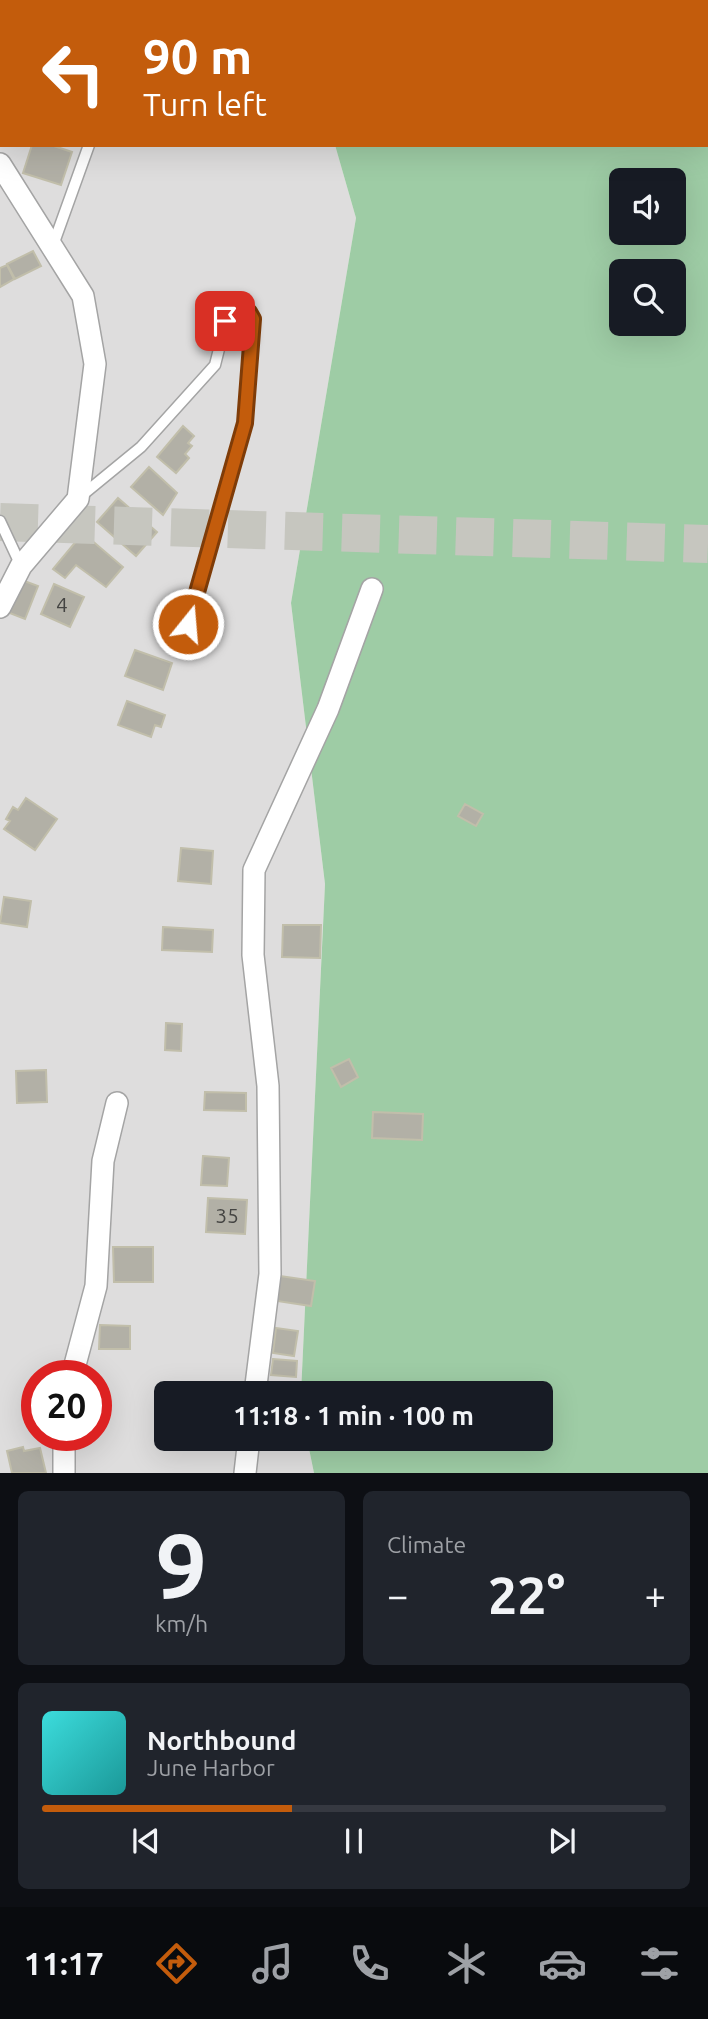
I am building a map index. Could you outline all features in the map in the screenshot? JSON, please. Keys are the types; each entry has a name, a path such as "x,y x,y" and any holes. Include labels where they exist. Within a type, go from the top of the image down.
{"street":[{"path":"0,164 83,296 95,364 78,499 21,566 0,607"},
{"path":"256,1381 270,1261 268,1086 253,955 254,870 328,709 372,589"},
{"path":"76,1360 96,1286 103,1161 117,1103"},
{"path":"64,1451 64,1473"},
{"path":"245,1473 248,1451"}],"lane":[{"path":"52,247 88,147"},
{"path":"78,499 141,447 215,365 228,313 242,307 249,312 253,319 245,423 188,624"},
{"path":"0,521 21,566"}],"shaded area":[{"path":"0,147 336,147 356,218 291,603 325,884 302,1381 154,1381 154,1451 309,1451 314,1473 0,1473"}],"green space":[{"path":"336,147 708,147 708,1473 314,1473 309,1451 553,1451 553,1381 302,1381 325,884 291,603 356,218"}],"building":[{"path":"31,147 57,147 72,152 61,185 23,173"},
{"path":"33,251 41,266 15,279 7,264"},
{"path":"7,265 14,279 0,287 0,268"},
{"path":"183,426 194,436 188,443 192,446 185,454 189,458 176,473 157,457"},
{"path":"149,467 177,493 163,515 131,487"},
{"path":"118,498 157,532 136,556 97,522"},
{"path":"83,533 123,567 106,587 76,565 65,578 53,569"},
{"path":"19,579 38,586 25,619 7,612"},
{"path":"54,584 84,597 70,627 41,614"},
{"path":"135,650 172,663 163,690 125,676"},
{"path":"127,701 165,715 161,727 155,725 151,737 118,725"},
{"path":"26,798 57,819 35,850 4,829 10,821 6,819 13,807 18,810"},
{"path":"465,804 483,814 476,826 458,816"},
{"path":"181,848 213,851 211,884 178,881"},
{"path":"4,897 31,901 27,927 0,923"},
{"path":"283,925 321,925 320,958 282,957"},
{"path":"163,927 213,930 212,952 162,950"},
{"path":"166,1023 182,1024 181,1051 165,1050"},
{"path":"349,1059 358,1077 341,1087 331,1068"},
{"path":"46,1070 47,1102 17,1103 16,1071"},
{"path":"205,1092 246,1093 246,1111 204,1110"},
{"path":"373,1112 423,1114 422,1140 372,1138"},
{"path":"203,1156 229,1158 227,1186 201,1185"},
{"path":"208,1198 247,1200 245,1234 206,1232"},
{"path":"113,1247 153,1247 153,1282 114,1282"},
{"path":"280,1276 315,1281 311,1306 277,1301"},
{"path":"100,1325 130,1326 130,1349 99,1349"},
{"path":"276,1328 298,1331 294,1356 273,1353"},
{"path":"273,1359 297,1361 296,1377 271,1375"},
{"path":"21,1448 21,1451 41,1451 46,1473 12,1473 7,1451"}],"tunnel":[{"path":"0,522 708,544"}],"route":[{"path":"188,624 229,488 245,423 253,319 242,307 228,313 225,321"}]}
